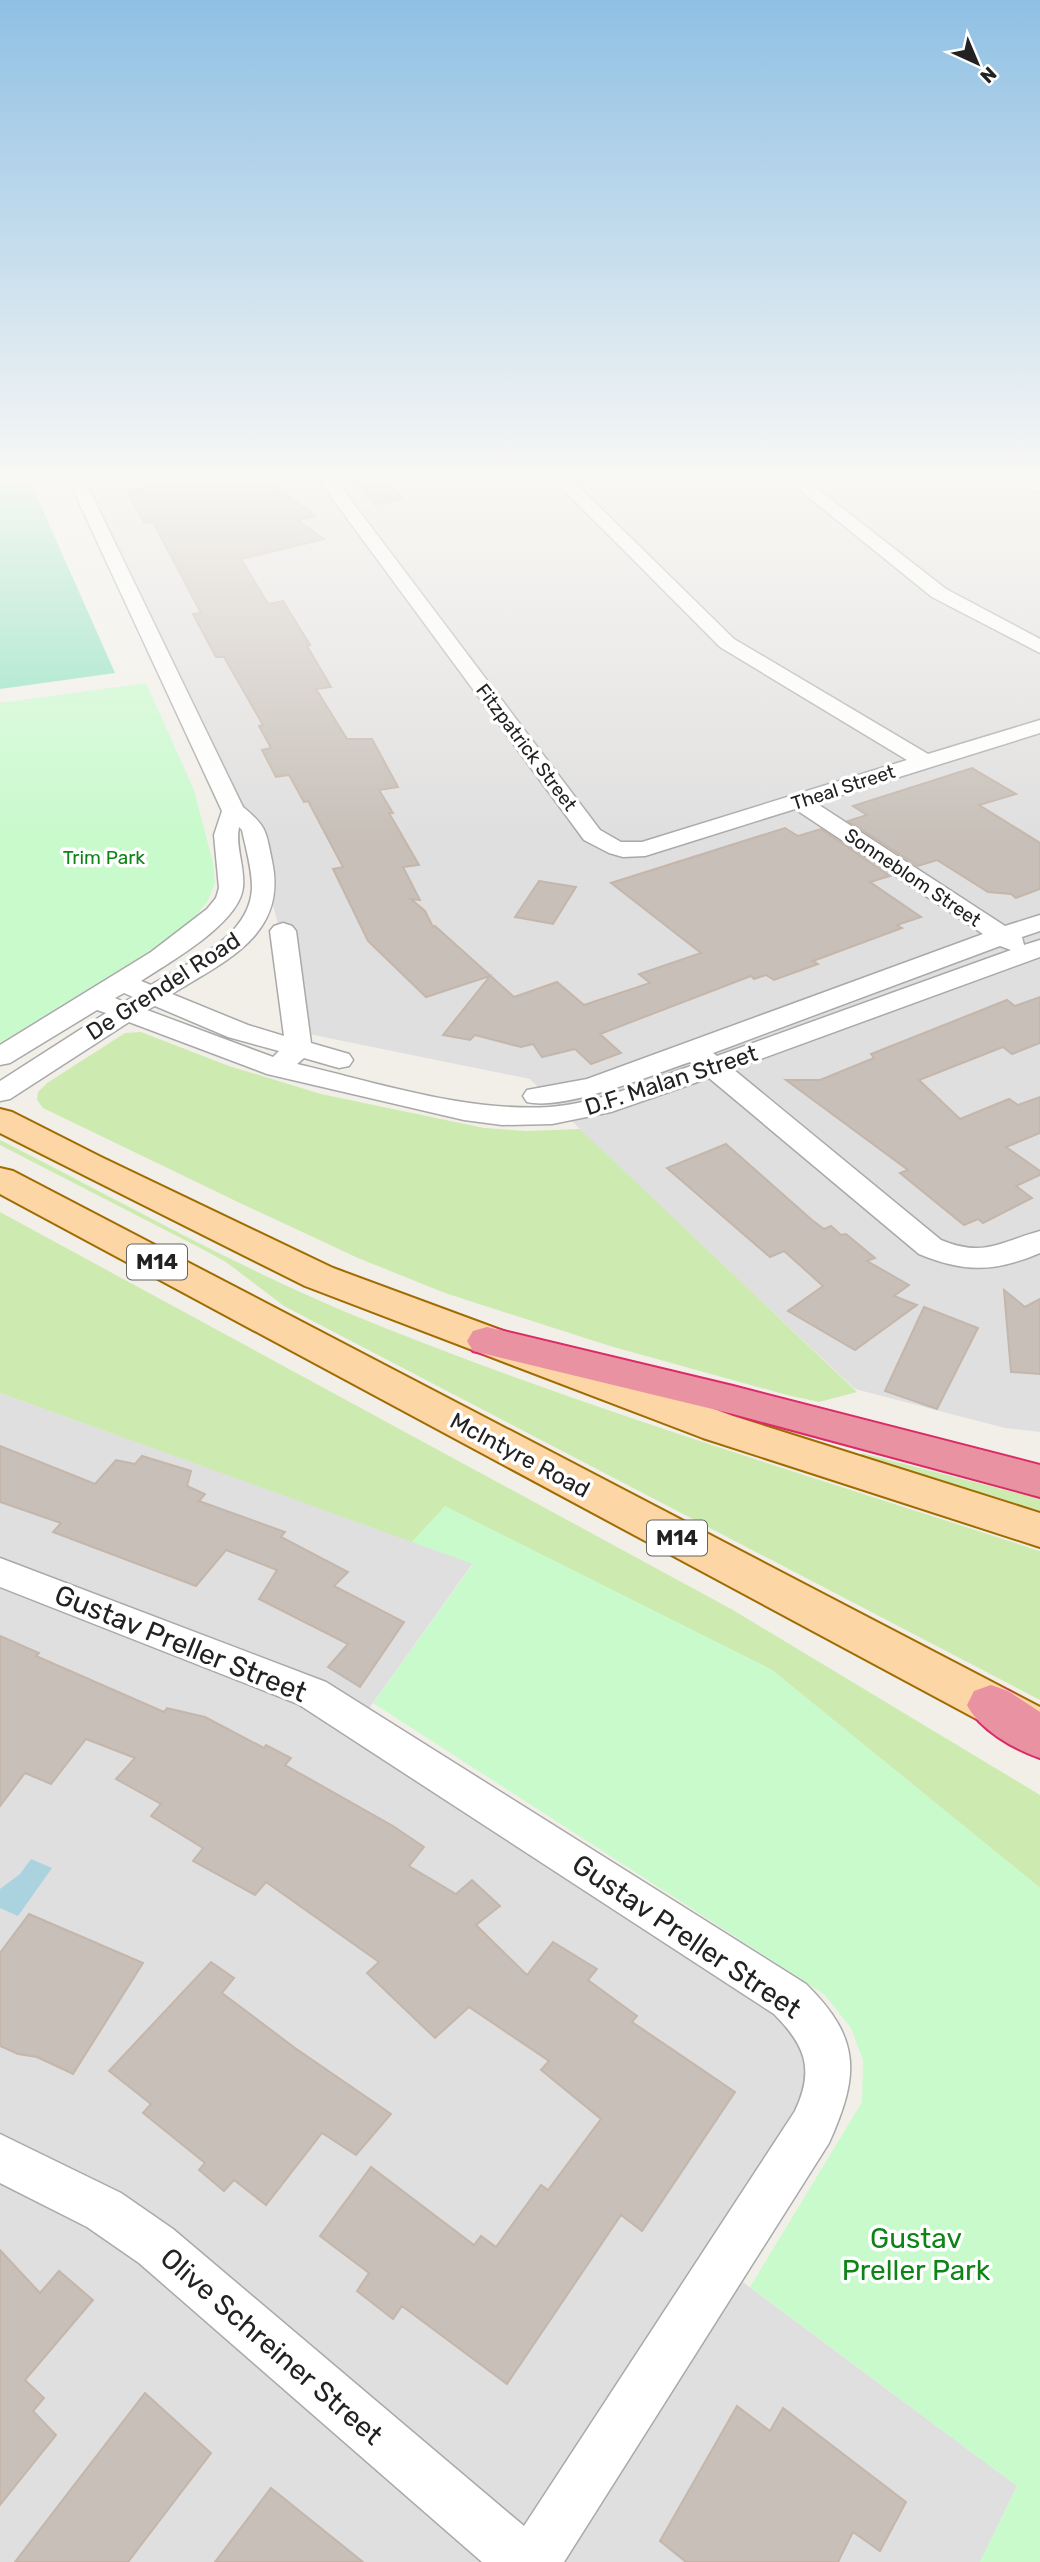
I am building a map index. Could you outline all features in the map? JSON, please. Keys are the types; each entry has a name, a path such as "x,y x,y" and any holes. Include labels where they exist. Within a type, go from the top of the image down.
{"highway":[{"path":"487,1341 733,1400 1040,1481"},
{"path":"991,1704 1040,1738"}],"main road":[{"name":"M14","path":"0,1119 100,1171 319,1277 718,1427 1040,1530"},
{"name":"McIntyre Road","path":"0,1178 1040,1730"}],"street":[{"name":"De Grendel Road","path":"0,1093 235,943 254,925 262,909 264,886 253,827 233,811 135,599"},
{"name":"Fitzpatrick Street","path":"415,599 592,835 602,843 621,850 645,849"},
{"path":"682,599 727,643 924,761"},
{"path":"949,599 1040,647"},
{"name":"Theal Street","path":"645,849 1040,726"},
{"name":"Sonneblom Street","path":"798,802 1001,936 1034,950"},
{"name":"De Grendel Road","path":"0,1057 120,982 201,929 216,916 228,900 231,884 223,832 233,811"},
{"name":"D.F. Malan Street","path":"92,999 123,1013 464,1111 502,1116 552,1115 611,1104 704,1059 1040,922"},
{"path":"283,931 287,1059"},
{"name":"D.F. Malan Street","path":"704,1059 1034,950"},
{"name":"D.F. Malan Street","path":"120,982 238,1031 287,1059"},
{"path":"704,1059 930,1247 949,1256 979,1261 1008,1255 1040,1241"},
{"name":"Gustav Preller Street","path":"0,1572 312,1693 790,1999 807,2014 821,2034 829,2063 828,2088 812,2127 532,2562"},
{"name":"Olive Schreiner Street","path":"0,2158 104,2210 156,2246 524,2562"}],"shaded area":[{"path":"132,599 1040,599 1040,1432 1005,1428 855,1389 616,1165 530,1079 294,1031 280,931 267,884"},
{"path":"0,1393 473,1563 360,1721 791,1997 829,2054 728,2271 1017,2486 980,2562 0,2562"}],"green space":[{"path":"0,599 82,599 115,673 0,689"},
{"name":"Trim Park","path":"146,683 194,790 213,863 215,883 207,902 189,924 167,941 0,1043 0,703"},
{"path":"141,1032 229,1066 321,1094 484,1128 526,1131 580,1129 857,1392 819,1402 787,1395 610,1346 445,1293 358,1258 242,1204 43,1108 37,1100 38,1092 47,1083 125,1033"},
{"path":"0,1140 260,1273 348,1313 433,1347 605,1409 1040,1551 1040,1700 284,1306 226,1262 0,1145"},
{"path":"0,1212 733,1610 1040,1795 1040,1888 772,1670 445,1507 412,1542 0,1393"},
{"path":"862,1453 1040,1499 1040,1515 860,1458"},
{"name":"Gustav Preller Park","path":"445,1506 772,1670 1040,1888 1040,2562 980,2562 1017,2486 750,2287 862,2102 863,2060 851,2028 824,1994 373,1703 473,1564 412,1542"}],"water":[{"path":"31,1859 52,1868 18,1916 0,1908 0,1889 20,1874"}],"building":[{"path":"193,599 265,599 268,604 283,601 310,645 307,646 331,687 316,689 347,739 372,739 398,787 379,790 419,865 403,867 420,900 411,899 425,911 433,927 435,926 514,997 557,982 584,1005 650,983 639,974 701,953 611,883 785,828 798,836 821,829 890,876 870,882 921,917 897,925 902,928 813,961 818,964 774,980 766,975 754,979 751,976 600,1034 621,1053 591,1064 575,1049 542,1057 533,1044 521,1047 475,1035 470,1040 443,1035 490,976 426,997 368,941 333,869 343,867 308,801 304,802 289,775 276,777 262,750 271,748 259,726 263,725 224,657 216,657 193,614 201,613"},
{"path":"972,768 1016,794 979,805 1040,843 1040,889 1016,898 1011,894 988,892 937,860 918,866 848,821 867,815 853,806"},
{"path":"539,881 576,887 553,924 515,917"},
{"path":"1040,997 1040,1043 1012,1054 1003,1047 919,1080 960,1119 1009,1099 1018,1105 1040,1097 1040,1133 1006,1147 1040,1171 1040,1175 1016,1186 1032,1198 983,1223 978,1219 964,1225 900,1173 908,1170 786,1080 820,1080 874,1058 871,1054 1007,1000 1015,1006"},
{"path":"726,1144 812,1220 824,1229 831,1226 841,1235 846,1234 875,1258 867,1261 909,1285 894,1296 917,1305 855,1350 788,1311 823,1286 784,1251 770,1257 667,1168"},
{"path":"1004,1290 1025,1307 1040,1299 1040,1374 1011,1372"},
{"path":"924,1307 978,1328 937,1409 885,1391"},
{"path":"0,1446 95,1484 116,1460 135,1464 142,1456 191,1471 187,1486 205,1494 199,1501 285,1532 281,1537 348,1572 334,1586 404,1622 360,1687 328,1667 348,1644 259,1599 277,1570 226,1550 196,1586 53,1532 61,1523 0,1502"},
{"path":"0,1636 39,1653 36,1656 164,1712 167,1708 205,1717 264,1748 266,1745 291,1758 285,1765 393,1826 424,1847 409,1866 456,1894 472,1880 500,1906 476,1925 527,1975 553,1942 597,1969 588,1980 637,2016 632,2022 735,2092 642,2231 621,2215 507,2384 402,2306 393,2319 357,2291 369,2273 320,2236 371,2167 474,2245 481,2236 496,2247 541,2185 548,2190 601,2119 541,2070 549,2061 469,2007 435,2038 367,1973 379,1962 266,1882 255,1895 193,1861 203,1848 151,1816 161,1804 116,1779 135,1758 86,1739 51,1784 25,1773 0,1806"},
{"path":"29,1914 143,1963 73,2074 37,2057 18,2054 0,2046 0,1953"},
{"path":"211,1962 234,1978 222,1993 295,2048 391,2114 356,2155 322,2133 266,2205 234,2180 224,2191 199,2170 205,2163 143,2113 151,2104 109,2071"},
{"path":"0,2250 40,2293 59,2271 93,2300 25,2380 44,2398 33,2411 56,2435 0,2505"},
{"path":"145,2393 211,2453 128,2562 15,2562"},
{"path":"737,2406 770,2431 783,2408 906,2502 880,2551 853,2532 838,2562 686,2562 660,2541"},
{"path":"271,2488 363,2562 215,2562"}]}
